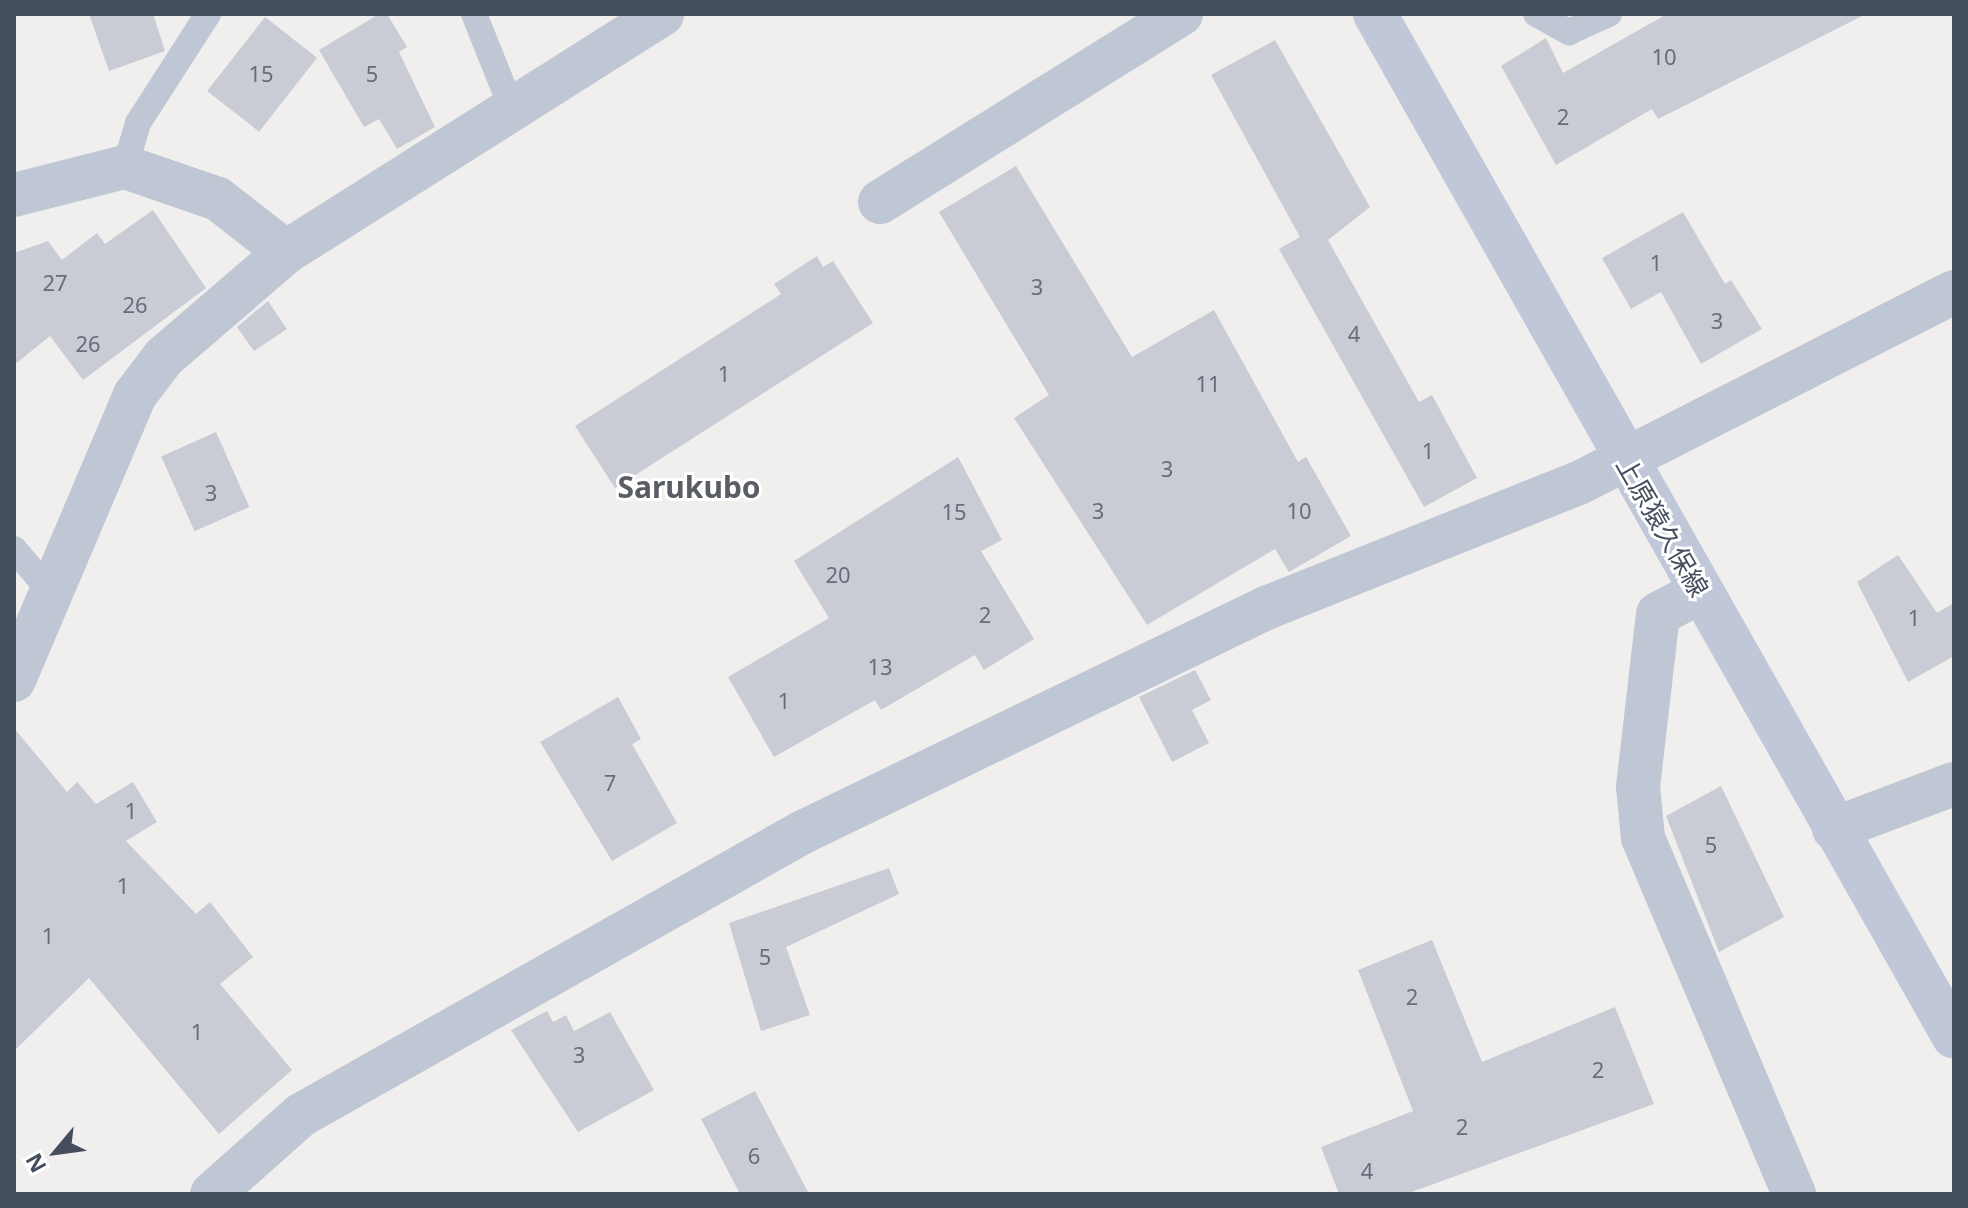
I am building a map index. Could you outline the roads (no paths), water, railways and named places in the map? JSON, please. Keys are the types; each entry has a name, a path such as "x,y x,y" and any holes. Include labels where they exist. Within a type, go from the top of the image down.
{"main road":[{"name":"上原猿久保線","path":"1375,14 1623,460 1954,1037"}],"street":[{"path":"14,680 135,395 174,348 286,252 662,14"},
{"path":"880,202 1181,14"},
{"path":"14,195 125,167 218,199 286,252"},
{"path":"212,1194 301,1115 801,833 1266,608 1623,460 1954,292"},
{"path":"1700,592 1658,614 1638,787 1643,838 1794,1194"},
{"path":"1834,829 1954,784"}],"lane":[{"path":"125,167 138,123 208,14"},
{"path":"474,14 512,109"},
{"path":"1536,14 1569,32 1609,14"},
{"path":"14,549 51,592"}],"district":[{"name":"Sarukubo","path":"689,487"}]}
